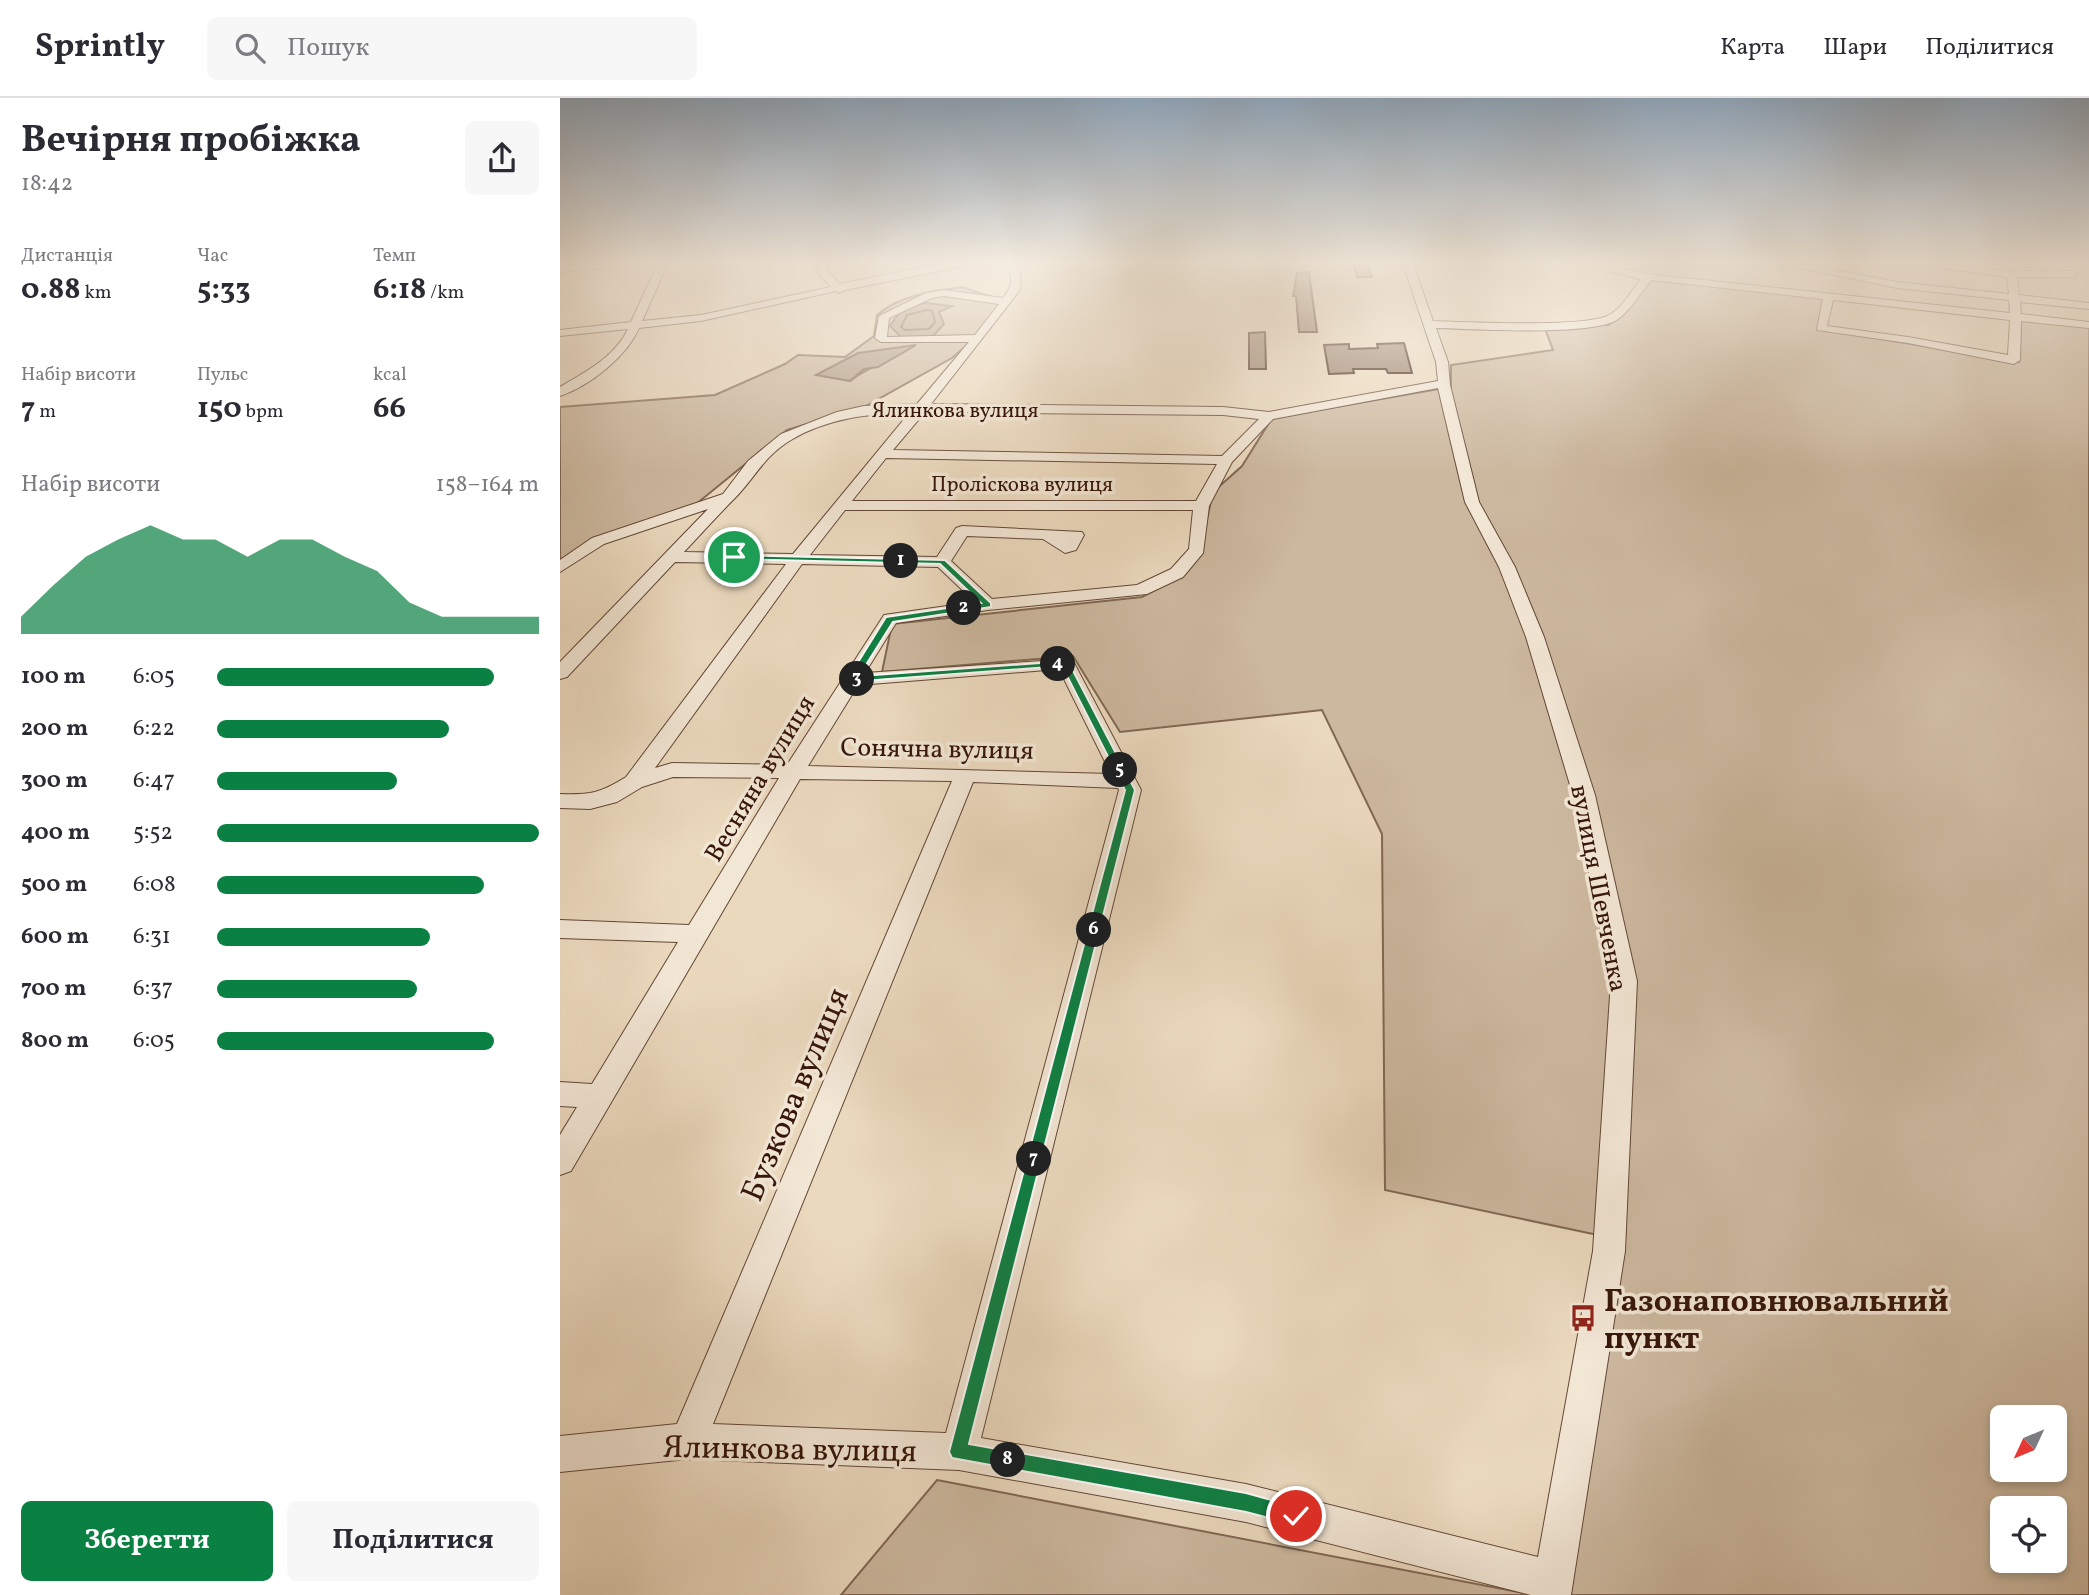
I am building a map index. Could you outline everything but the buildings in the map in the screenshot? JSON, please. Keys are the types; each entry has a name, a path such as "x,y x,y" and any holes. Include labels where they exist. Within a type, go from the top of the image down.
{"street":[{"path":"560,333 578,331"},
{"path":"560,392 600,368 627,343 633,331"},
{"path":"882,331 881,338 885,340 978,338"},
{"path":"634,782 798,558 882,454 942,386 984,331"},
{"name":"вулиця Шевченка","path":"1431,331 1442,362 1444,384 1472,502 1507,567 1535,637 1584,795 1624,981 1609,1251 1551,1588"},
{"path":"1841,331 2014,360 2015,331"},
{"name":"Ялинкова вулиця","path":"728,497 753,464 786,438 813,424 864,410 924,408 1223,411 1269,416 1444,384"},
{"path":"864,410 942,386"},
{"name":"Весняна вулиця","path":"560,1162 793,773 890,619 988,605 1141,590 1177,573 1197,550 1201,506 1226,460 1269,416"},
{"path":"882,454 1226,460"},
{"path":"560,673 728,497"},
{"path":"560,567 598,541 728,497"},
{"name":"Проліскова вулиця","path":"842,505 1201,506"},
{"path":"942,562 962,531 1048,535"},
{"path":"670,557 942,562 988,605"},
{"path":"852,680 1065,663 1130,790 958,1452"},
{"name":"Сонячна вулиця","path":"560,801 599,799 634,782 672,770 965,775 1125,781"},
{"name":"Бузкова вулиця","path":"688,1441 965,775"},
{"path":"560,929 698,934"},
{"path":"560,1094 600,1096"},
{"name":"Ялинкова вулиця","path":"560,1454 688,1441 958,1452 1246,1503 1551,1588"}],"shaded area":[{"path":"875,331 983,331 952,358 864,407 787,430 695,505 560,561 560,407 715,395 785,364 798,355 845,357 874,336","holes":["914,346 850,381 818,375"]},
{"path":"1546,331 1831,331 2019,362 2020,331 2089,331 2089,1595 1536,1595 1598,1235 1385,1190 1382,834 1322,710 1120,732 1073,656 882,672 892,624 1142,597 1184,574 1200,551 1213,492 1242,466 1272,418 1439,389 1451,390 1451,365 1553,350"},
{"path":"937,1480 1534,1595 841,1595"}],"water":[{"path":"895,331 938,331 932,337 901,337"},
{"path":"916,345 878,367 864,369 850,381 816,375 858,353"}],"place":[{"name":"Газонаповнювальний пункт","path":"1583,1318"}],"route":[{"path":"734,557 942,562 988,605 890,619 852,680 1065,663 1130,790 958,1452 1246,1503 1296,1516"}]}
